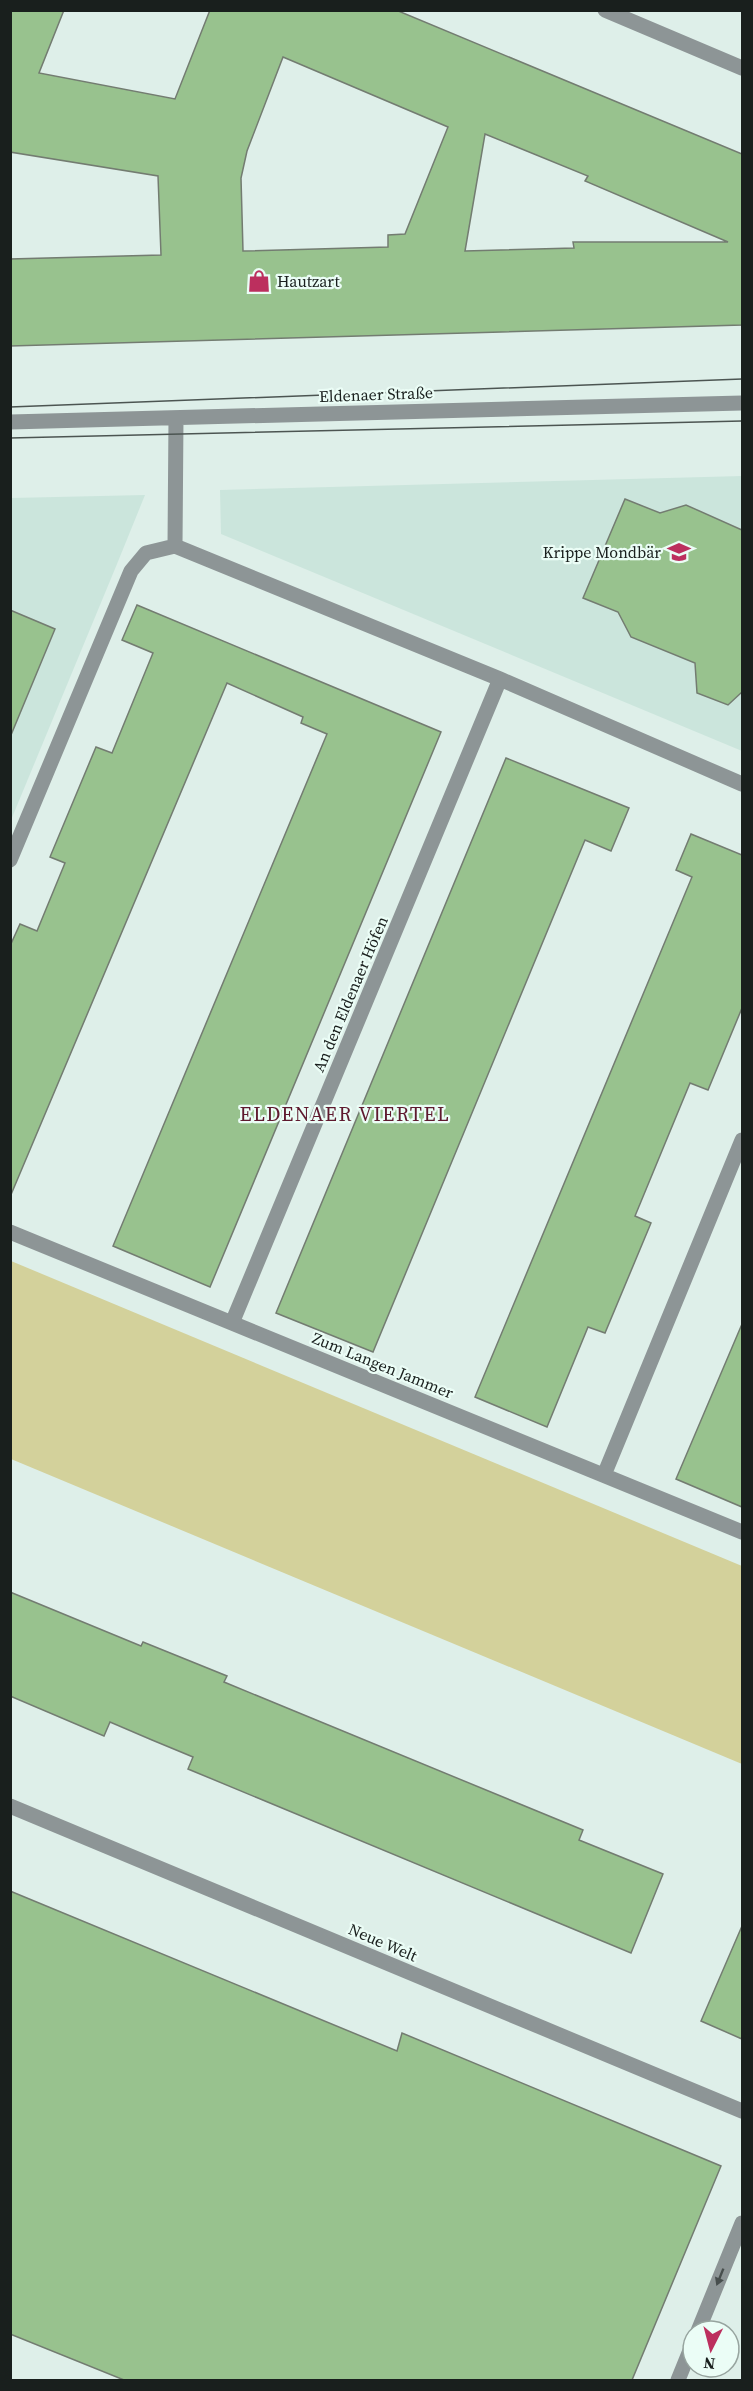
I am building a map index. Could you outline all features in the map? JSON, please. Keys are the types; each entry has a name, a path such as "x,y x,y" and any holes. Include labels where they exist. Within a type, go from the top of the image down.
{"street":[{"path":"605,10 742,68"},
{"name":"Eldenaer Straße","path":"10,422 742,403"},
{"path":"175,546 176,418"},
{"path":"10,860 132,571 146,553 175,546 500,680 742,784"},
{"name":"An den Eldenaer Höfen","path":"232,1323 500,680"},
{"path":"604,1475 742,1140"},
{"name":"Zum Langen Jammer","path":"10,1232 742,1532"},
{"name":"Neue Welt","path":"10,1806 742,2110"},
{"path":"703,2319 742,2223"}],"shaded area":[{"path":"742,476 742,751 221,534 220,490"},
{"path":"145,495 117,564 11,820 11,498"},
{"path":"11,1261 742,1566 742,1764 11,1459"}],"building":[{"path":"10,10 64,10 39,73 175,99 210,10 396,10 742,154 742,325 10,346 10,259 161,255 158,176 10,152","holes":["283,57 448,127 405,234 388,235 388,247 243,251 241,178 247,151","485,134 588,176 585,181 728,242 573,242 574,248 465,251"]},
{"path":"625,499 660,513 686,505 742,530 742,692 728,705 697,693 695,663 631,637 618,612 583,598"},
{"path":"137,605 441,732 210,1287 113,1246 327,734 301,723 303,717 227,683 10,1197 10,946 20,924 37,931 65,863 50,857 96,747 112,753 153,653 122,640"},
{"path":"10,610 55,629 11,735 10,735"},
{"path":"506,758 629,808 611,851 585,840 373,1352 276,1313"},
{"path":"691,834 742,855 742,1008 708,1090 690,1083 635,1216 651,1223 605,1333 588,1327 547,1427 475,1397 692,877 676,870"},
{"path":"742,1324 742,1507 676,1479"},
{"path":"10,1592 141,1646 143,1642 227,1676 224,1682 583,1830 579,1840 663,1874 631,1953 188,1769 193,1757 110,1722 104,1736 10,1696"},
{"path":"10,1891 397,2051 402,2033 721,2166 632,2380 124,2380 10,2334"},
{"path":"742,1926 742,2039 701,2021"}],"tram line":[{"path":"10,407 742,379"},
{"path":"10,438 742,421"}],"place":[{"name":"Hautzart","path":"259,281"},
{"name":"Krippe Mondbär","path":"679,552"}],"district":[{"name":"ELDENAER VIERTEL","path":"345,1114"}]}
